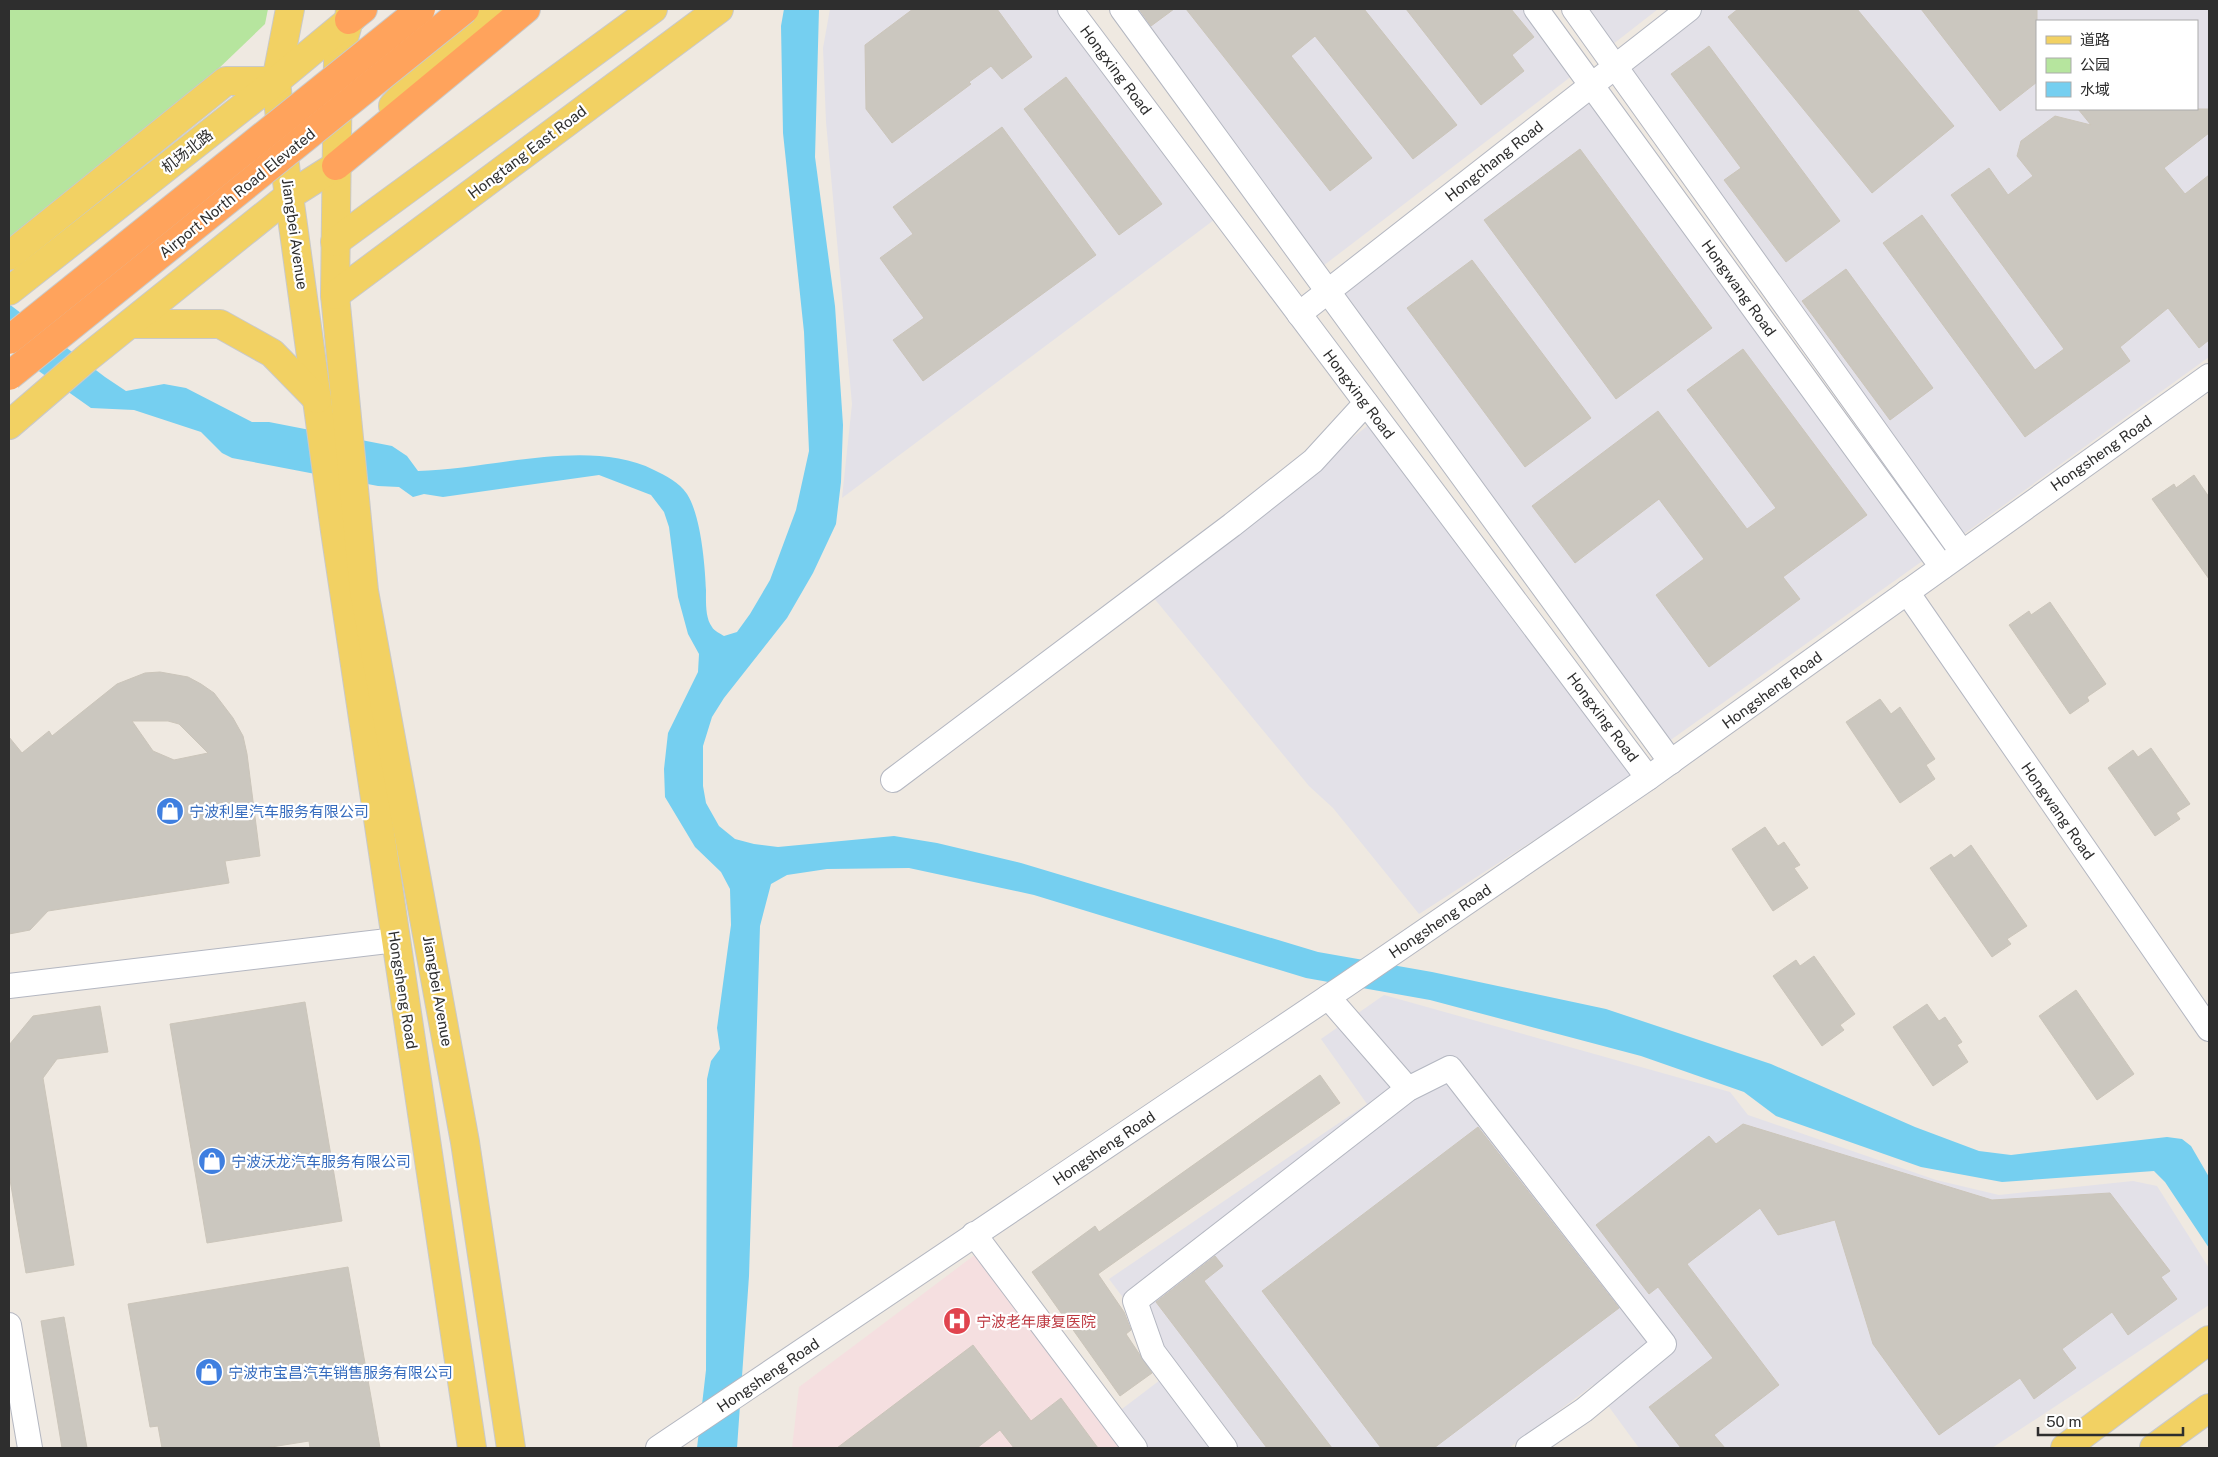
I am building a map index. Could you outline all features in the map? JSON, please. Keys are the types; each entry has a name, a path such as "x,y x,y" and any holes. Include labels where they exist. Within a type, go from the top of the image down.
{"highway":[{"name":"Airport North Road Elevated","path":"9,340 420,9"},
{"name":"Airport North Road Elevated","path":"9,376 465,9"},
{"path":"336,166 526,9"}],"main road":[{"name":"Jiangbei Avenue","path":"290,9 276,81 317,400 347,533 364,591 465,1142 511,1448"},
{"path":"13,422 87,358 290,195 336,166 440,58 502,9"},
{"path":"335,242 653,9"},
{"name":"Hongtang East Road","path":"334,295 719,9"},
{"name":"机场北路","path":"9,291 276,81 356,12"},
{"path":"347,533 344,390 334,295 336,166 338,60 356,12"},
{"path":"13,252 226,81 276,81"},
{"path":"130,324 220,324 272,353 317,400"},
{"name":"Hongsheng Road","path":"347,533 396,940 472,1448"},
{"path":"2065,1448 2209,1340"},
{"path":"2154,1448 2209,1408"}],"street":[{"name":"Hongxing Road","path":"1070,9 1648,778"},
{"name":"Hongxing Road","path":"1122,9 1671,762"},
{"name":"Hongwang Road","path":"1536,9 1942,567"},
{"name":"Hongwang Road","path":"1574,9 1962,552"},
{"name":"Hongchang Road","path":"1299,314 1689,9"},
{"name":"Hongsheng Road","path":"658,1448 678,1437 974,1234 1337,991 1648,778 2209,376"},
{"path":"893,780 1224,531 1313,461 1366,403"},
{"name":"Hongwang Road","path":"1907,592 2209,1030"},
{"path":"9,986 396,940"},
{"path":"1337,991 1408,1089"},
{"path":"1225,1448 1153,1352 1135,1301 1408,1089 1450,1068 1664,1344 1584,1410 1528,1448"},
{"path":"974,1234 1135,1448"},
{"path":"9,1325 30,1448"}],"shaded area":[{"path":"830,9 1061,9 1218,217 842,498 852,404 826,122 823,48"},
{"path":"1128,9 1530,9 1577,72 1319,269"},
{"path":"1580,9 1658,9 1608,48"},
{"path":"1702,9 2209,9 2209,357 1957,539 1626,68"},
{"path":"1590,93 1928,557 1665,744 1337,293"},
{"path":"1371,423 1635,775 1419,914 1333,808 1309,786 1153,597"},
{"path":"1384,995 1730,1092 1748,1115 1936,1180 1999,1195 2133,1181 2157,1186 2209,1268 2209,1305 1992,1448 1639,1448 1593,1385 1509,1448 1147,1448 1118,1412 1176,1368 1109,1279 1367,1104 1321,1039"},
{"name":"宁波老年康复医院","path":"976,1254 1123,1448 792,1448 799,1387"}],"green space":[{"path":"9,9 268,9 265,24 215,72 9,238"}],"water":[{"path":"784,9 819,9 815,157 835,306 843,425 841,482 836,524 813,573 787,618 724,698 712,717 703,746 703,786 706,803 719,826 735,839 778,847 894,836 937,843 1021,863 1318,952 1432,972 1606,1009 1771,1064 1915,1127 1979,1151 2011,1155 2167,1137 2182,1139 2191,1146 2209,1177 2209,1248 2165,1182 2154,1171 2002,1182 1921,1167 1776,1116 1744,1092 1641,1056 1430,1000 1306,978 1034,895 909,868 827,869 787,875 771,884 760,926 749,1276 737,1448 697,1448 706,1370 707,1079 711,1061 720,1049 717,1028 731,925 730,889 721,872 695,847 665,797 664,769 668,733 698,672 699,654 688,634 678,597 669,527 664,512 651,495 599,475 443,497 424,494 413,497 399,487 378,486 232,458 222,453 201,432 134,410 91,408 9,350 9,304 126,391 164,384 186,388 252,422 269,422 392,446 407,456 418,471 569,456 599,456 628,461 654,470 680,486 692,503 699,527 703,554 706,609 710,623 714,630 724,636 737,632 770,580 796,510 809,451 804,332 783,133 781,26"}],"building":[{"path":"913,9 997,9 1032,57 1002,79 991,66 969,82 971,84 892,143 866,109 865,45"},
{"path":"1139,9 1174,9 1151,26"},
{"path":"1186,9 1364,9 1457,125 1413,159 1315,36 1291,56 1372,158 1330,191"},
{"path":"1406,9 1511,9 1534,37 1512,55 1524,71 1481,105"},
{"path":"1738,9 1857,9 1954,126 1872,193 1728,17"},
{"path":"1921,9 2037,9 2036,83 2000,111"},
{"path":"1709,46 1840,221 1786,262 1724,180 1741,168 1671,74"},
{"path":"1066,77 1162,204 1119,235 1024,109"},
{"path":"2209,109 2209,133 2164,168 2185,194 2209,175 2209,340 2199,348 2168,308 2120,347 2130,361 2025,437 1883,243 1922,215 2035,370 2064,349 1951,195 1989,168 2008,195 2033,176 2017,156 2021,141 2055,116 2091,125 2079,110"},
{"path":"1002,127 1096,255 923,381 893,340 924,318 880,258 913,234 893,207"},
{"path":"1580,149 1712,328 1616,399 1484,220"},
{"path":"1472,260 1591,418 1525,467 1407,308"},
{"path":"1846,269 1933,388 1890,420 1802,301"},
{"path":"1743,349 1867,515 1783,577 1800,599 1709,667 1656,595 1704,559 1659,499 1575,563 1532,506 1658,411 1747,529 1776,508 1687,390"},
{"path":"2194,475 2209,497 2209,579 2152,499 2174,484 2176,488"},
{"path":"2050,602 2106,684 2087,697 2089,701 2070,714 2009,625 2029,611 2031,615"},
{"path":"160,672 188,677 214,693 233,718 243,736 247,754 260,856 225,861 229,883 48,911 30,930 9,934 9,737 22,753 49,731 52,736 117,684 145,673","holes":["132,721 168,721 179,724 208,753 174,760 153,751"]},
{"path":"1880,699 1891,714 1900,707 1935,759 1926,765 1935,779 1900,803 1846,722"},
{"path":"2151,748 2190,804 2176,813 2180,819 2155,836 2108,768 2133,750 2138,757"},
{"path":"1765,827 1778,846 1784,842 1800,865 1794,868 1808,888 1773,911 1732,849"},
{"path":"1971,845 2027,926 2007,939 2011,944 1992,957 1930,868 1951,854 1954,858"},
{"path":"1814,956 1855,1014 1840,1025 1844,1030 1822,1046 1773,976 1796,960 1800,966"},
{"path":"2076,990 2134,1074 2097,1100 2039,1016"},
{"path":"305,1002 342,1221 207,1243 170,1024"},
{"path":"1927,1004 1939,1021 1945,1017 1962,1042 1957,1045 1968,1062 1933,1086 1893,1027"},
{"path":"100,1006 108,1052 57,1059 43,1078 74,1265 26,1273 9,1174 9,1045 33,1016"},
{"path":"1320,1075 1340,1103 1098,1274 1124,1312 1131,1330 1126,1334 1152,1373 1120,1396 1032,1272 1095,1226 1099,1232"},
{"path":"1743,1124 1992,1200 2110,1193 2170,1271 2161,1277 2177,1299 2128,1335 2112,1312 2062,1349 2076,1368 2034,1399 2020,1378 1939,1435 1873,1344 1835,1220 1778,1235 1760,1208 1687,1264 1779,1385 1714,1435 1725,1448 1681,1448 1649,1407 1713,1358 1658,1287 1649,1294 1596,1225 1709,1136 1716,1144"},
{"path":"1478,1127 1619,1308 1434,1448 1381,1448 1262,1291"},
{"path":"1215,1256 1223,1266 1204,1281 1332,1448 1267,1448 1156,1302"},
{"path":"348,1267 380,1448 310,1448 309,1441 265,1448 162,1448 158,1426 150,1427 128,1304"},
{"path":"64,1317 87,1448 62,1448 41,1321"},
{"path":"973,1345 1031,1421 1061,1398 1098,1448 1014,1448 1000,1430 977,1448 837,1448"}],"place":[{"name":"宁波利星汽车服务有限公司","path":"170,811"},
{"name":"宁波沃龙汽车服务有限公司","path":"212,1161"},
{"name":"宁波老年康复医院","path":"957,1321"},
{"name":"宁波市宝昌汽车销售服务有限公司","path":"209,1372"}]}
